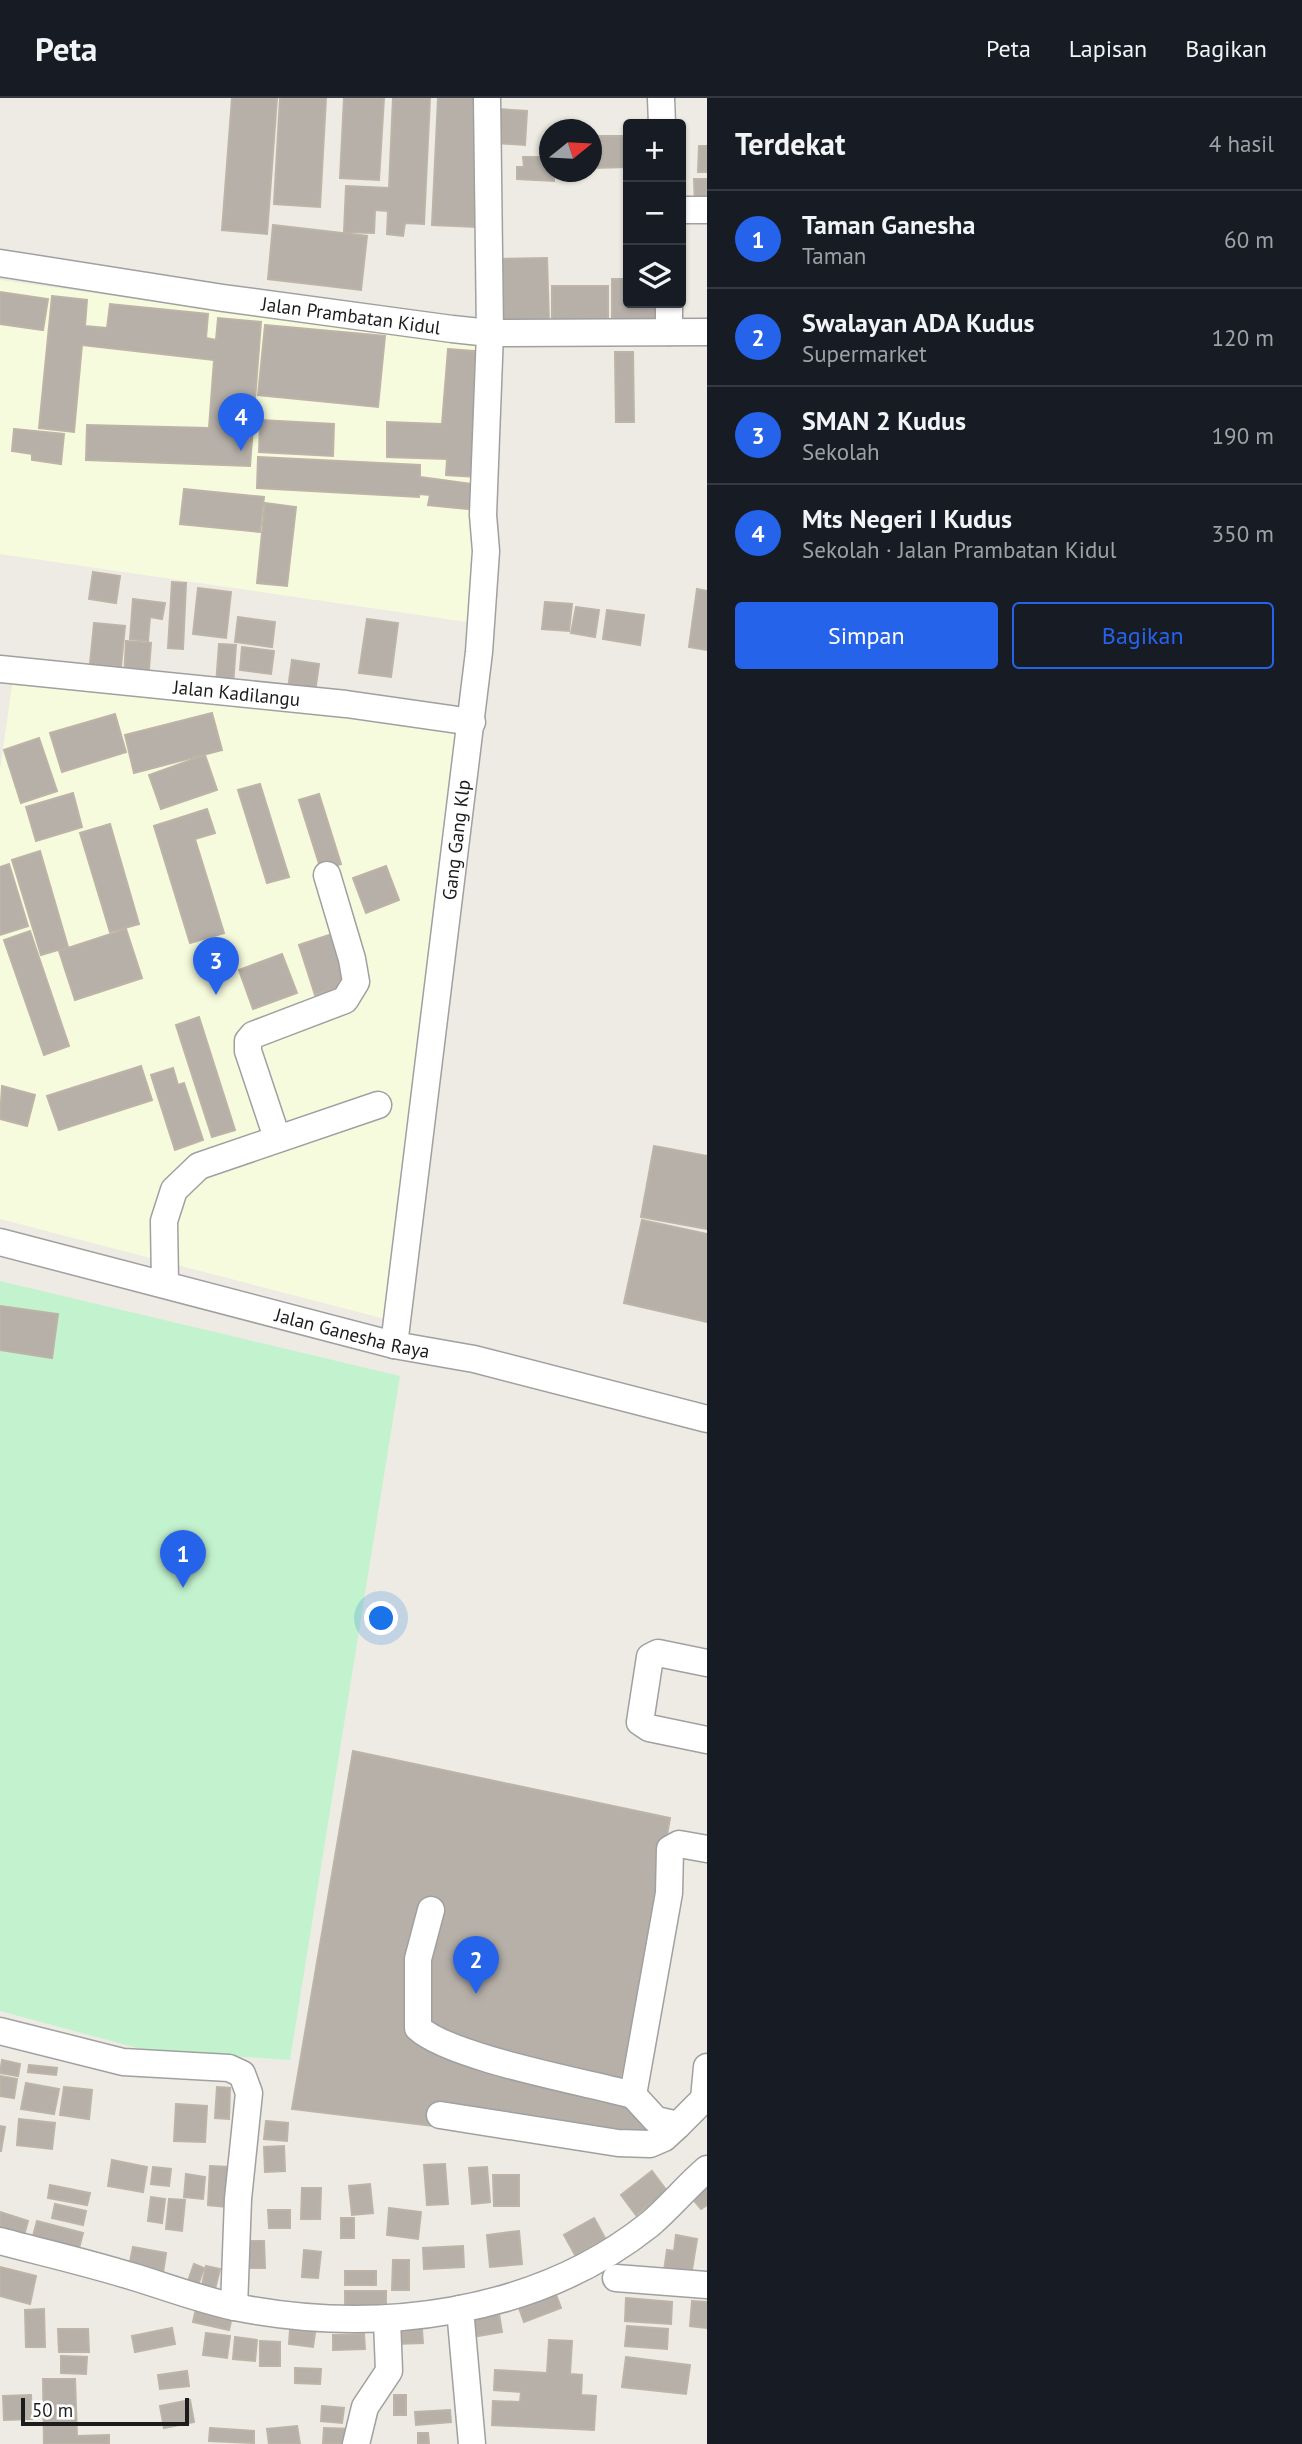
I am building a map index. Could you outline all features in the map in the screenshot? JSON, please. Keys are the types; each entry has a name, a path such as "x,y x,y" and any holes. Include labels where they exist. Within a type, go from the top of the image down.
{"street":[{"name":"Gang Gang Klp","path":"394,1345 472,722 486,551 483,523 490,333 487,98"},
{"path":"661,98 662,119"},
{"path":"686,210 707,210"},
{"name":"Jalan Prambatan Kidul","path":"0,263 223,298 490,333 707,332"},
{"path":"669,308 670,332"},
{"name":"Jalan Kadilangu","path":"0,669 346,704 472,722"},
{"path":"276,1138 248,1051 248,1041 253,1035 345,1000 356,982 352,959 327,875"},
{"path":"165,1283 164,1221 174,1190 199,1166 377,1105"},
{"name":"Jalan Ganesha Raya","path":"0,1242 394,1345 474,1359 707,1419"},
{"path":"707,1663 658,1653 650,1657 640,1722 649,1728 707,1740"},
{"path":"634,2095 669,1893 670,1849 679,1844 707,1849"},
{"path":"431,1910 418,1959 418,2028 430,2039 467,2052 634,2095 656,2120 678,2125"},
{"path":"0,2031 123,2062 229,2068 242,2074 249,2093 237,2199 234,2307"},
{"path":"440,2115 618,2143 650,2144 678,2125 704,2099 707,2067"},
{"path":"0,2241 72,2258 234,2307 337,2319 387,2320 460,2309 532,2289 600,2256 650,2223 707,2169"},
{"path":"616,2278 707,2285"},
{"path":"460,2309 472,2444"},
{"path":"356,2444 365,2407 388,2371 387,2320"}],"shaded area":[{"path":"0,280 487,348 474,623 0,554"},
{"path":"12,685 467,725 389,1320 0,1219 0,771"}],"green space":[{"path":"0,1281 400,1376 290,2060 145,2050 0,2011"}],"building":[{"path":"232,98 277,98 267,234 222,230"},
{"path":"280,98 326,98 320,207 274,204"},
{"path":"344,98 384,98 379,180 340,178"},
{"path":"393,98 430,98 424,224 405,223 403,236 387,234 388,211 375,210 374,233 344,232 346,186 389,188"},
{"path":"438,98 484,98 477,227 432,225"},
{"path":"498,109 527,111 525,145 496,143"},
{"path":"602,136 623,136 623,167 602,168"},
{"path":"699,146 707,146 707,172 698,172"},
{"path":"523,157 539,157 539,180 517,179 517,167 524,167"},
{"path":"694,179 707,179 707,206 695,206"},
{"path":"273,225 367,236 361,290 268,279"},
{"path":"547,258 549,322 495,323 494,259"},
{"path":"612,279 623,279 623,308 661,308 661,324 612,324"},
{"path":"552,286 608,286 608,323 552,323"},
{"path":"0,292 48,299 43,330 0,324"},
{"path":"52,296 87,300 85,326 107,328 110,304 208,314 206,338 216,340 218,318 261,322 250,466 86,460 87,425 209,428 214,360 82,345 74,432 39,428"},
{"path":"265,325 385,336 378,407 258,395"},
{"path":"448,349 486,352 477,477 446,475 447,459 387,457 387,422 442,424"},
{"path":"615,352 633,352 634,422 616,422"},
{"path":"260,420 334,424 333,456 259,452"},
{"path":"14,429 64,434 61,464 32,460 32,454 12,451"},
{"path":"258,457 420,465 420,477 480,485 477,510 428,505 430,495 419,494 419,497 257,488"},
{"path":"184,489 264,497 260,532 180,524"},
{"path":"265,503 296,507 287,586 257,583"},
{"path":"93,572 120,576 116,603 89,599"},
{"path":"172,582 186,583 183,649 168,648"},
{"path":"198,588 231,592 226,638 193,634"},
{"path":"697,589 707,591 707,650 689,647"},
{"path":"133,599 165,603 162,619 150,617 148,641 130,639"},
{"path":"545,602 572,604 569,631 542,629"},
{"path":"576,607 599,610 595,637 571,633"},
{"path":"607,610 644,615 640,645 603,639"},
{"path":"238,617 275,622 272,647 235,642"},
{"path":"367,619 398,623 391,677 359,673"},
{"path":"94,623 125,626 121,667 90,664"},
{"path":"126,641 151,643 148,682 124,680"},
{"path":"219,644 236,645 233,686 216,685"},
{"path":"242,647 274,651 271,674 240,670"},
{"path":"292,660 319,664 314,699 287,696"},
{"path":"212,713 222,750 134,773 125,735"},
{"path":"115,714 126,752 62,772 50,733"},
{"path":"39,738 57,791 21,803 4,750"},
{"path":"205,755 217,790 161,809 149,775"},
{"path":"260,784 289,877 267,883 238,790"},
{"path":"73,793 82,827 36,841 26,807"},
{"path":"319,794 341,864 321,870 299,800"},
{"path":"207,809 215,833 195,839 224,933 190,943 154,826"},
{"path":"110,824 139,924 110,932 80,833"},
{"path":"40,851 68,947 41,955 12,860"},
{"path":"9,864 28,926 0,935 0,867"},
{"path":"386,866 399,900 366,913 353,878"},
{"path":"126,929 142,978 75,1000 59,951"},
{"path":"30,931 69,1046 44,1055 4,940"},
{"path":"332,934 349,984 315,995 299,945"},
{"path":"282,954 297,993 253,1009 239,970"},
{"path":"199,1017 235,1130 212,1137 176,1025"},
{"path":"141,1066 152,1100 59,1130 47,1096"},
{"path":"173,1068 178,1085 184,1083 203,1140 175,1150 151,1075"},
{"path":"2,1086 35,1095 27,1126 0,1119"},
{"path":"654,1146 707,1156 707,1229 641,1217"},
{"path":"642,1220 707,1234 707,1322 624,1303"},
{"path":"0,1306 58,1314 52,1358 0,1350"},
{"path":"353,1751 670,1818 630,2042 619,2084 651,2131 533,2138 292,2109"},
{"path":"2,2060 20,2064 18,2076 0,2073"},
{"path":"29,2065 57,2068 56,2075 28,2072"},
{"path":"0,2076 17,2079 14,2098 0,2096"},
{"path":"26,2083 59,2089 54,2114 21,2109"},
{"path":"64,2087 92,2090 89,2119 60,2115"},
{"path":"217,2087 230,2088 229,2119 215,2118"},
{"path":"176,2104 207,2106 205,2142 174,2141"},
{"path":"19,2119 55,2123 52,2149 17,2145"},
{"path":"266,2121 288,2123 287,2141 264,2139"},
{"path":"0,2126 5,2127 1,2151 0,2151"},
{"path":"284,2146 285,2171 265,2172 264,2147"},
{"path":"112,2160 147,2167 143,2192 108,2186"},
{"path":"445,2164 448,2204 427,2205 424,2165"},
{"path":"210,2166 229,2167 226,2207 208,2205"},
{"path":"153,2167 171,2169 169,2186 151,2184"},
{"path":"487,2167 490,2202 472,2204 469,2168"},
{"path":"652,2171 667,2191 636,2215 621,2195"},
{"path":"186,2174 205,2177 203,2199 184,2197"},
{"path":"493,2175 519,2175 519,2206 494,2206"},
{"path":"707,2182 707,2205 701,2209 690,2196"},
{"path":"370,2184 373,2213 352,2215 349,2186"},
{"path":"50,2185 90,2193 87,2205 48,2198"},
{"path":"302,2188 321,2188 320,2219 301,2219"},
{"path":"151,2197 165,2199 162,2223 148,2221"},
{"path":"169,2199 185,2200 182,2231 166,2229"},
{"path":"55,2204 86,2211 83,2225 52,2218"},
{"path":"389,2208 421,2212 418,2239 387,2235"},
{"path":"268,2210 290,2210 290,2228 269,2228"},
{"path":"0,2212 28,2221 23,2239 0,2232"},
{"path":"341,2218 354,2218 354,2238 341,2238"},
{"path":"594,2218 605,2238 575,2255 564,2235"},
{"path":"37,2221 83,2233 78,2252 32,2240"},
{"path":"519,2231 522,2264 490,2267 487,2235"},
{"path":"676,2235 697,2239 691,2276 664,2271 667,2250 674,2251"},
{"path":"242,2241 264,2241 265,2268 243,2268"},
{"path":"463,2246 464,2267 424,2269 423,2248"},
{"path":"133,2247 166,2253 163,2273 129,2267"},
{"path":"304,2250 321,2252 318,2278 302,2277"},
{"path":"393,2260 409,2260 409,2290 392,2290"},
{"path":"194,2264 204,2268 197,2288 187,2284"},
{"path":"206,2266 220,2269 214,2293 201,2290"},
{"path":"0,2267 36,2276 30,2304 0,2296"},
{"path":"345,2271 376,2271 376,2285 345,2285"},
{"path":"345,2291 386,2291 386,2317 345,2316"},
{"path":"555,2292 561,2308 524,2322 518,2305"},
{"path":"626,2298 672,2302 671,2324 625,2321"},
{"path":"692,2301 707,2302 707,2328 690,2326"},
{"path":"197,2304 233,2312 229,2330 193,2322"},
{"path":"44,2309 45,2347 26,2347 25,2310"},
{"path":"499,2314 502,2332 472,2337 469,2319"},
{"path":"627,2326 668,2329 667,2349 625,2346"},
{"path":"172,2328 175,2344 135,2352 132,2336"},
{"path":"58,2329 88,2329 89,2352 59,2352"},
{"path":"290,2330 315,2333 313,2347 289,2344"},
{"path":"394,2330 422,2330 423,2343 394,2344"},
{"path":"206,2333 230,2336 227,2358 203,2355"},
{"path":"364,2334 365,2349 333,2350 333,2335"},
{"path":"235,2337 257,2340 255,2361 233,2359"},
{"path":"549,2340 572,2341 570,2374 582,2375 581,2395 596,2396 594,2430 492,2425 493,2401 520,2402 521,2392 494,2390 495,2370 547,2373"},
{"path":"260,2341 280,2342 280,2366 260,2366"},
{"path":"61,2356 87,2357 86,2374 61,2373"},
{"path":"626,2357 690,2365 686,2394 622,2387"},
{"path":"295,2368 321,2369 320,2384 295,2383"},
{"path":"187,2371 189,2386 160,2389 158,2375"},
{"path":"43,2379 75,2379 77,2436 109,2435 109,2444 44,2444"},
{"path":"31,2395 32,2419 4,2420 3,2396"},
{"path":"394,2395 406,2395 406,2415 394,2415"},
{"path":"190,2400 194,2422 164,2428 160,2406"},
{"path":"322,2406 344,2408 342,2423 321,2421"},
{"path":"450,2410 451,2422 416,2425 415,2412"},
{"path":"297,2426 300,2444 269,2444 267,2429"},
{"path":"210,2428 254,2431 254,2443 209,2441"},
{"path":"324,2428 352,2429 351,2444 323,2443"},
{"path":"418,2433 428,2433 429,2444 418,2444"}],"place":[{"name":"Mts Negeri I Kudus","path":"241,451"},
{"name":"SMAN 2 Kudus","path":"216,995"},
{"name":"Taman Ganesha","path":"183,1588"},
{"name":"Swalayan ADA Kudus","path":"476,1994"}]}
